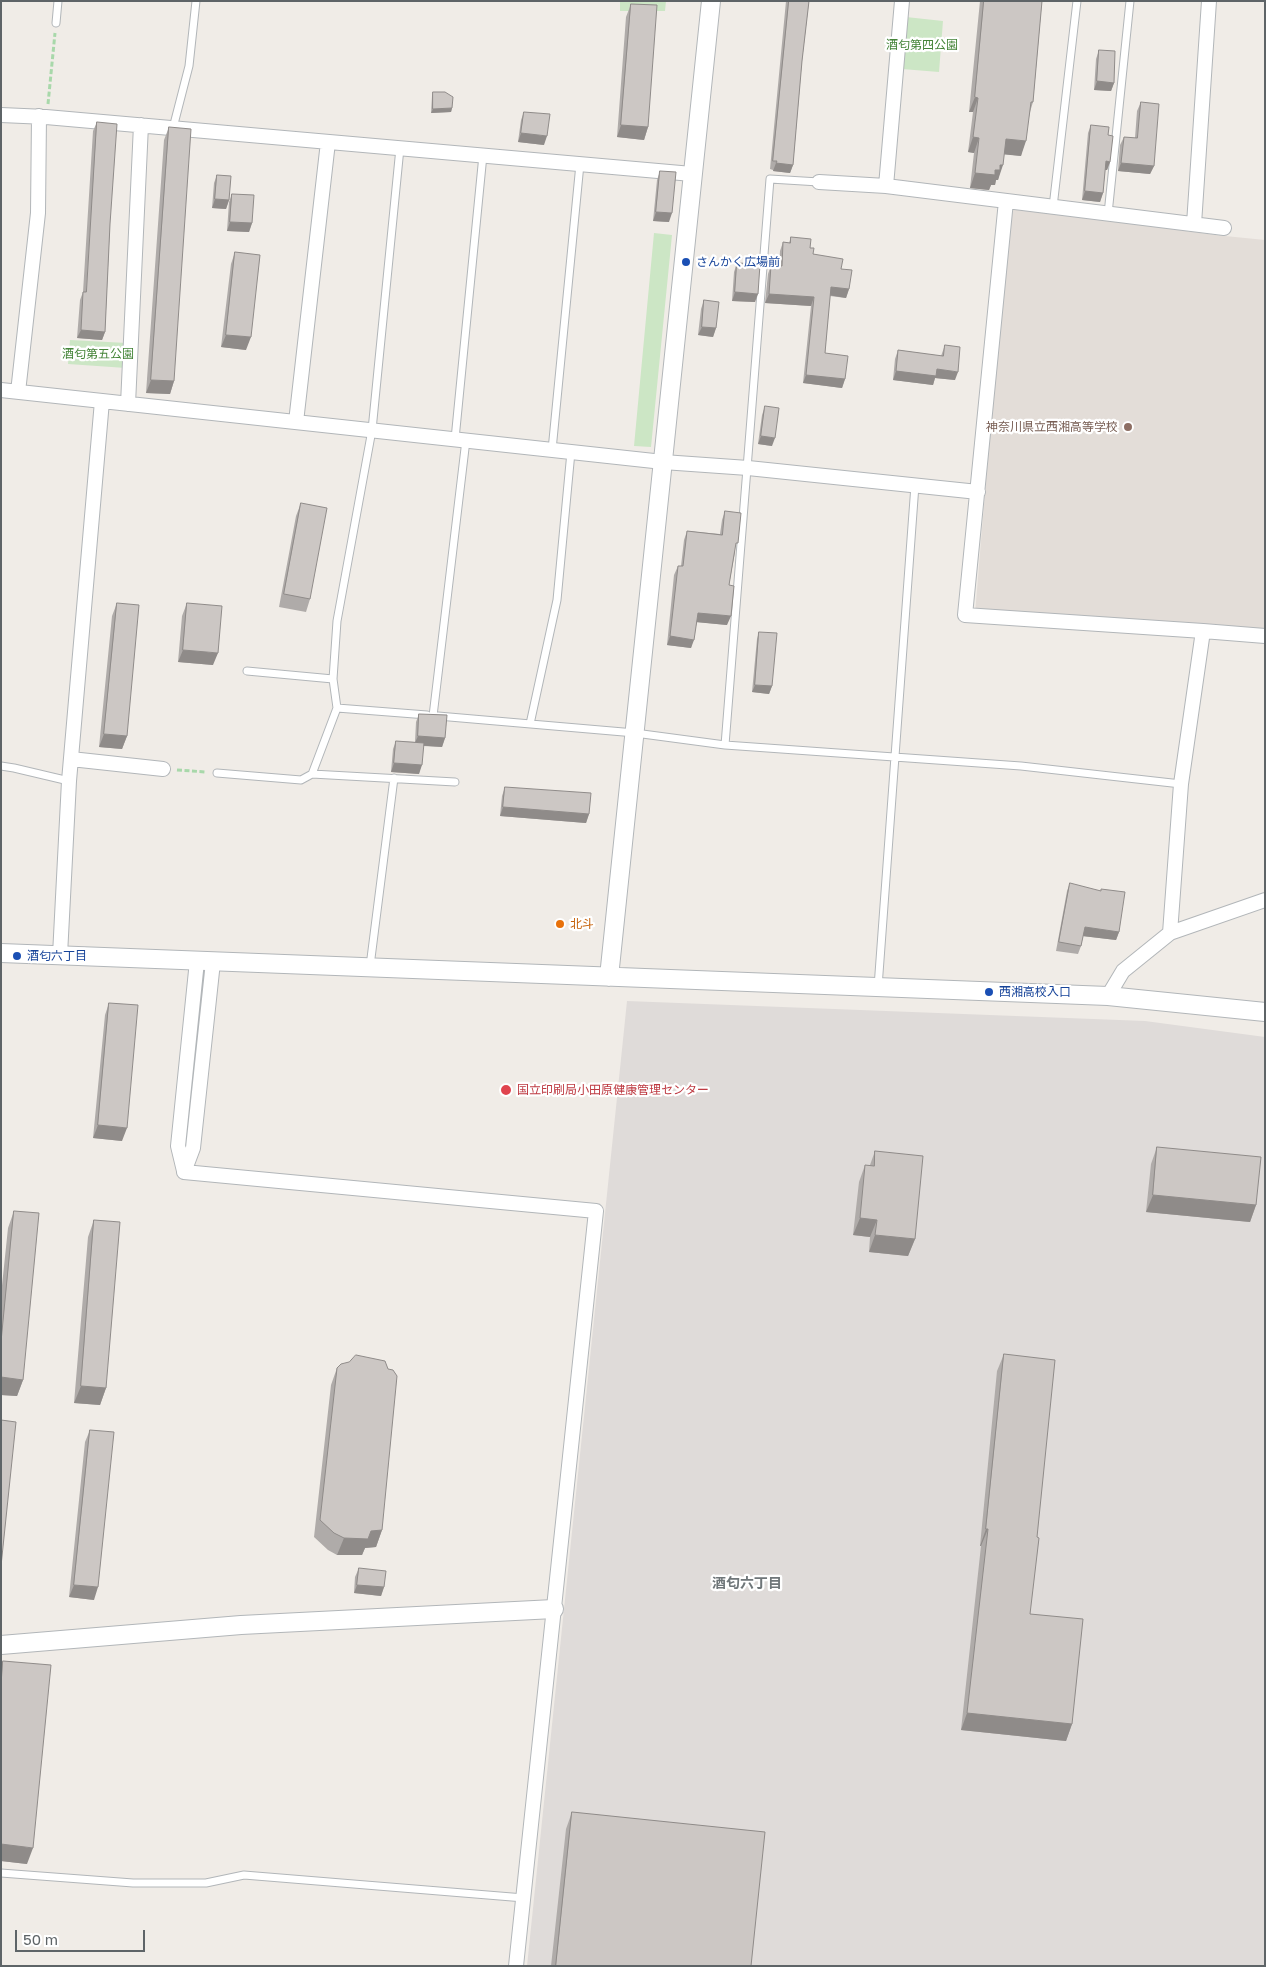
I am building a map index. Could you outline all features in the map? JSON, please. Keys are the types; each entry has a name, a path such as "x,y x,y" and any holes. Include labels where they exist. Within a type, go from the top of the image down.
{"street":[{"path":"609,977 711,1"},
{"path":"886,186 902,1"},
{"path":"1194,224 1209,1"},
{"path":"1,115 141,125 692,174"},
{"path":"18,392 38,213 43,117"},
{"path":"128,404 141,125"},
{"path":"296,422 328,142"},
{"path":"818,182 886,186 1224,228"},
{"path":"1006,201 965,615 1265,636"},
{"path":"1,390 663,462 748,468 978,492"},
{"path":"60,955 68,781 102,401"},
{"path":"1170,933 1182,784 1203,631"},
{"path":"71,759 163,768"},
{"path":"1108,996 1123,971 1170,933 1265,900"},
{"path":"1,953 1108,996 1262,1008"},
{"path":"205,962 178,1146 184,1172 596,1210 516,1966"},
{"path":"1,1644 241,1626 554,1609"}],"lane":[{"path":"56,23 58,1"},
{"path":"173,128 189,66 196,1"},
{"path":"1053,207 1077,1"},
{"path":"1108,214 1130,1"},
{"path":"312,774 337,708 333,679 337,621 372,430 400,148"},
{"path":"434,716 461,440 483,156"},
{"path":"552,450 580,164"},
{"path":"725,745 770,180 818,182"},
{"path":"530,724 557,600 570,452"},
{"path":"878,988 915,485"},
{"path":"247,671 333,679"},
{"path":"337,708 635,734 725,745 1021,766 1182,784"},
{"path":"1,766 68,781"},
{"path":"217,773 302,780 312,774 455,782"},
{"path":"370,968 394,778"},
{"path":"1,1873 133,1883 206,1883 244,1875 524,1898"}],"path":[{"path":"43,117 56,23"},
{"path":"163,768 217,773"}],"shaded area":[{"name":"神奈川県立西湘高等学校","path":"1013,207 1215,235 1265,240 1265,637 975,614 1008,212"},
{"path":"627,1001 1145,1021 1265,1037 1265,1966 527,1966"}],"green space":[{"path":"620,1 666,1 665,11 620,11"},
{"name":"酒匂第四公園","path":"906,17 943,21 939,72 902,69"},
{"path":"654,233 672,235 651,447 634,446"},
{"name":"酒匂第五公園","path":"70,340 127,343 126,368 68,364"}],"building":[{"path":"789,1 809,1 793,165 773,161"},
{"path":"984,1 1042,1 1033,102 1031,102 1026,141 1006,139 1003,165 1000,165 1000,170 995,170 995,175 975,173 979,138 973,137 978,98 975,97"},
{"path":"631,4 657,5 648,127 621,125"},
{"path":"1099,50 1115,51 1114,83 1097,81"},
{"path":"433,92 445,92 453,97 452,108 433,109"},
{"path":"1141,102 1159,104 1154,166 1121,163 1124,137 1137,138"},
{"path":"524,112 550,114 547,136 521,133"},
{"path":"97,122 117,124 105,332 81,330 83,292 86,292"},
{"path":"1091,125 1109,127 1108,135 1113,136 1110,162 1106,161 1103,193 1085,191"},
{"path":"169,127 191,129 174,381 151,380"},
{"path":"660,171 676,172 672,213 656,212"},
{"path":"217,175 231,176 229,200 215,199"},
{"path":"232,194 254,195 252,223 230,222"},
{"path":"791,237 811,239 810,248 814,248 813,254 843,259 841,269 852,270 849,289 831,287 825,353 848,356 845,379 806,375 814,297 769,294 771,265 782,266 783,242 790,243"},
{"path":"235,252 260,255 251,337 226,335"},
{"path":"737,263 760,264 758,294 735,292"},
{"path":"704,300 719,302 716,328 702,327"},
{"path":"945,345 960,347 958,372 937,369 936,376 896,371 898,350 943,356"},
{"path":"765,406 779,408 775,438 761,436"},
{"path":"301,503 327,508 310,599 284,594"},
{"path":"725,511 741,513 738,543 736,543 729,585 734,586 731,616 698,613 694,640 670,636 678,566 683,566 687,531 722,535"},
{"path":"117,603 139,605 127,736 104,734"},
{"path":"187,603 222,606 218,653 183,650"},
{"path":"759,632 777,633 772,686 755,685"},
{"path":"419,714 447,715 445,738 418,736"},
{"path":"396,741 424,743 422,765 394,763"},
{"path":"505,787 591,793 589,814 503,807"},
{"path":"1070,883 1101,891 1101,889 1125,892 1119,932 1085,927 1081,946 1059,942"},
{"path":"109,1003 138,1005 127,1128 98,1125"},
{"path":"1157,1147 1261,1157 1256,1205 1153,1195"},
{"path":"875,1151 923,1156 915,1239 875,1235 877,1220 860,1218 865,1165 874,1166"},
{"path":"14,1211 39,1213 23,1380 1,1377 1,1342"},
{"path":"94,1220 120,1222 106,1388 81,1386"},
{"path":"1004,1354 1055,1360 1037,1537 1039,1538 1030,1614 1083,1619 1072,1724 967,1713 988,1529 986,1529"},
{"path":"356,1355 385,1361 388,1369 393,1370 397,1376 382,1530 371,1531 368,1539 344,1538 334,1533 320,1520 337,1368 341,1364 349,1362"},
{"path":"1,1420 16,1422 1,1566"},
{"path":"90,1430 114,1432 98,1587 74,1585"},
{"path":"359,1568 386,1571 384,1587 357,1585"},
{"path":"3,1661 51,1665 33,1848 1,1844 1,1685"},
{"path":"572,1812 765,1832 751,1966 556,1966"}],"place":[{"name":"さんかく広場前","path":"686,262"},
{"name":"神奈川県立西湘高等学校","path":"1128,427"},
{"name":"北斗","path":"560,924"},
{"name":"酒匂六丁目","path":"17,956"},
{"name":"西湘高校入口","path":"989,992"},
{"name":"国立印刷局小田原健康管理センター","path":"506,1090"}],"district":[{"name":"酒匂六丁目","path":"747,1584"}]}
